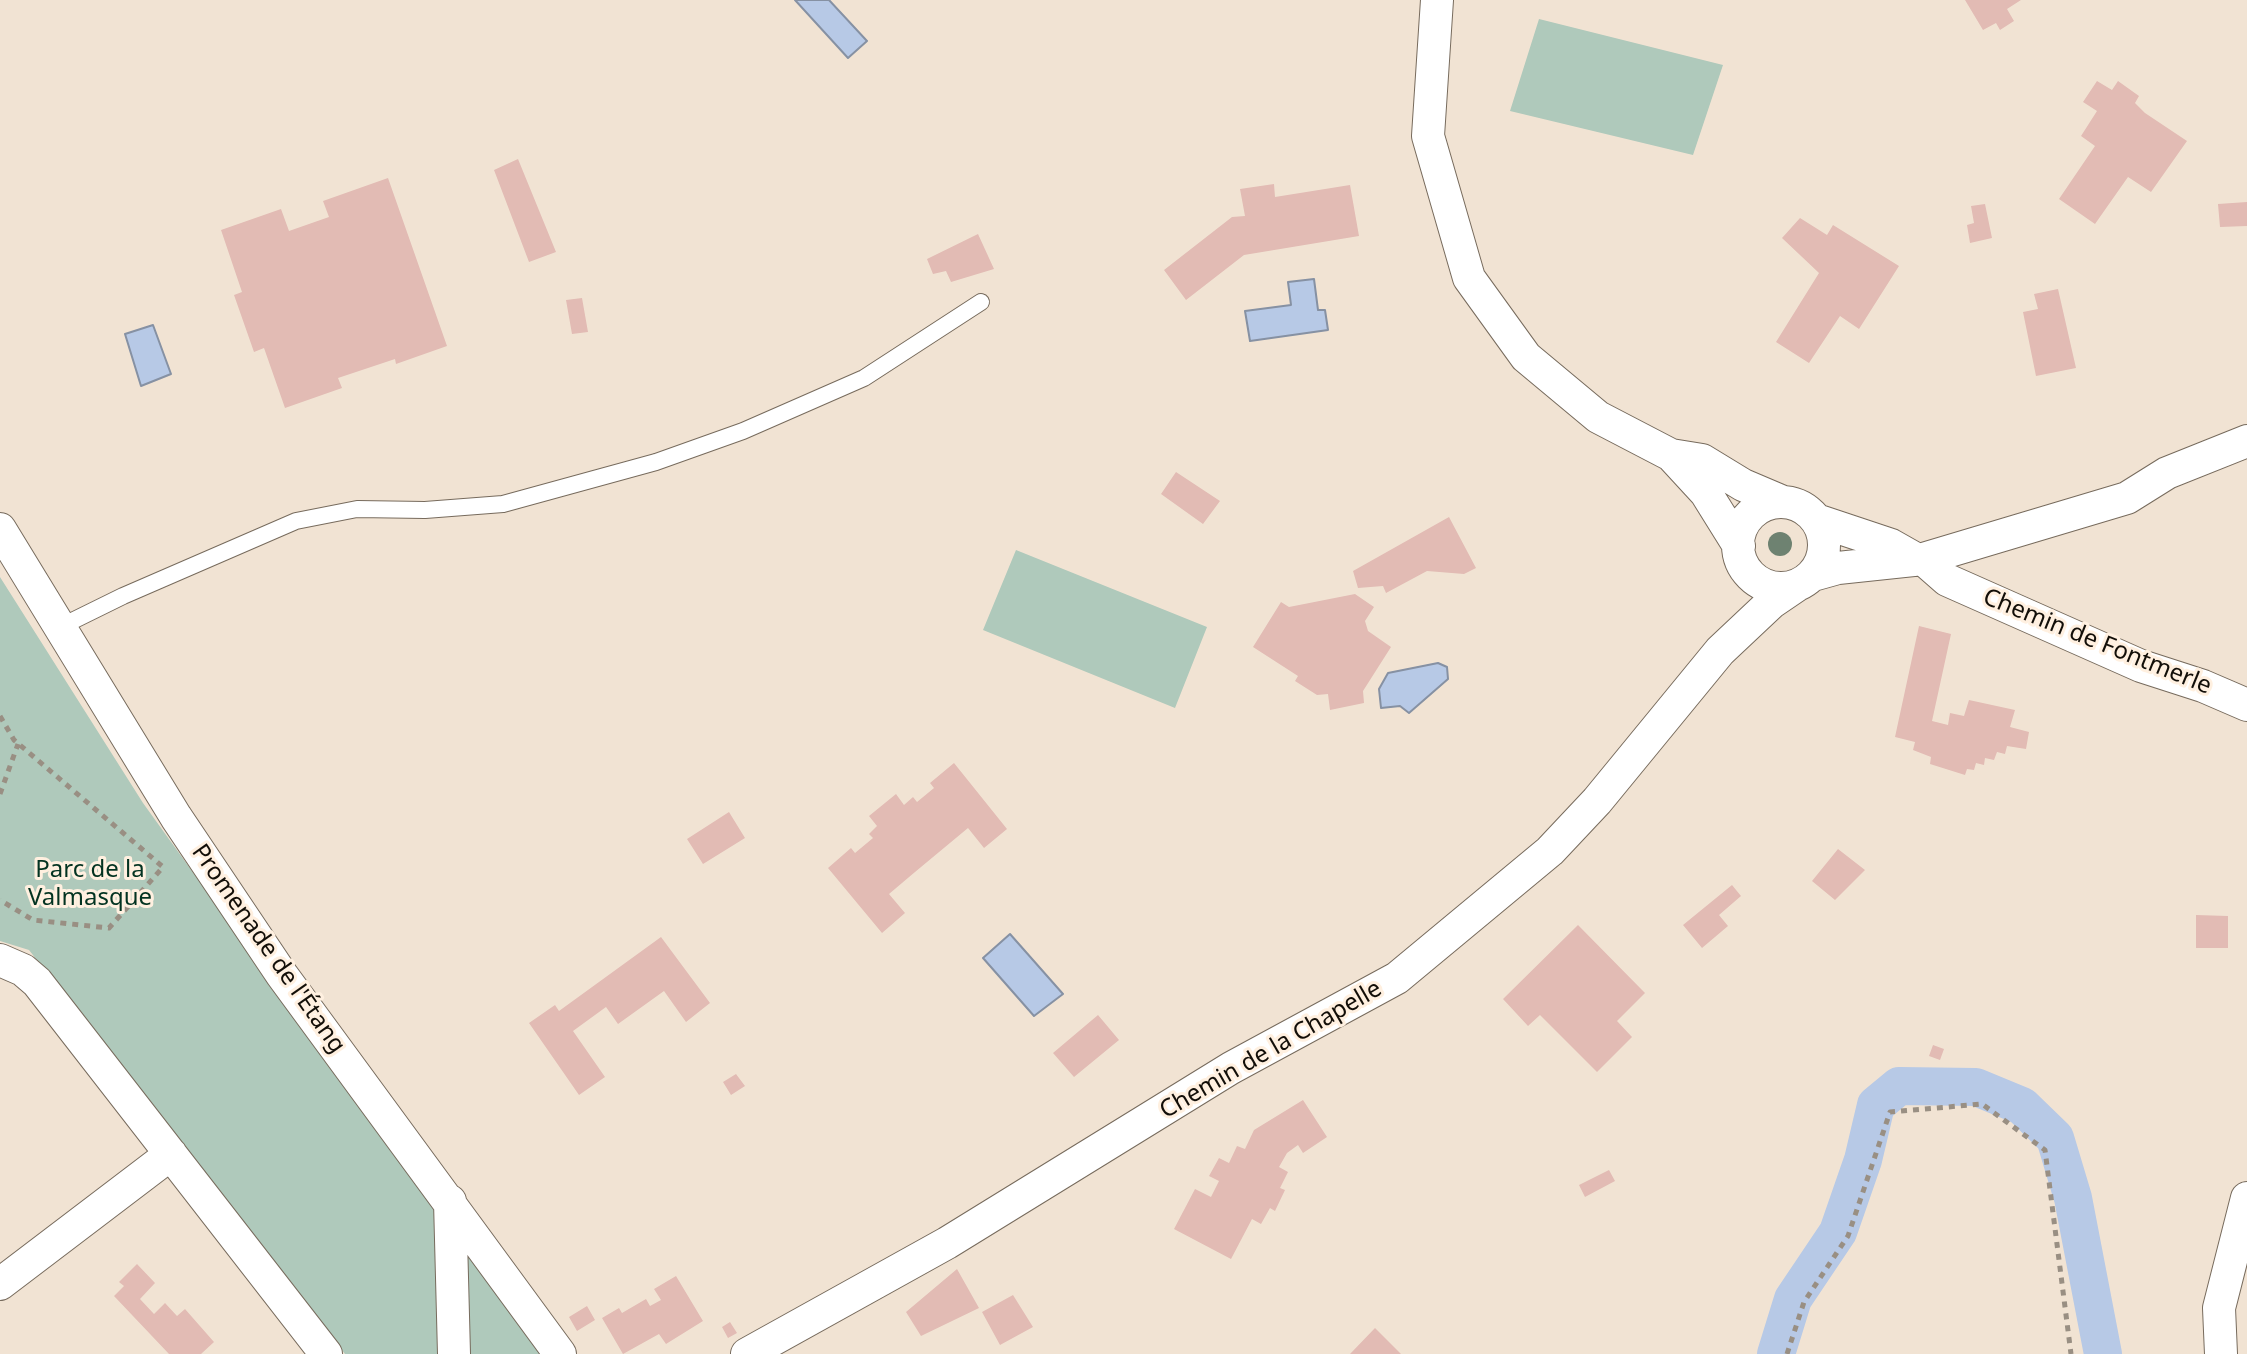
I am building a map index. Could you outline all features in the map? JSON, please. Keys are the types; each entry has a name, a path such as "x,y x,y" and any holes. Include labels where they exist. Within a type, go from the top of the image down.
{"street":[{"path":"1437,0 1428,136 1469,278 1526,357 1598,417 1671,455 1702,460 1743,485 1783,502 1796,504 1816,520 1825,547 1804,580"},
{"path":"1671,455 1706,493 1750,575 1772,587 1838,568 1884,566 1918,559 2127,498 2167,473 2247,441"},
{"path":"1741,556 1740,532 1757,510 1783,502"},
{"name":"Chemin de Fontmerle","path":"1816,520 1891,545 1918,559 1947,580 2141,666 2203,686 2247,705"},
{"name":"Promenade de l'Étang","path":"0,529 176,817 282,975 560,1354"},
{"name":"Chemin de la Chapelle","path":"1720,651 1737,608 1741,556"},
{"name":"Chemin de la Chapelle","path":"747,1354 947,1243 1231,1068 1397,978 1550,851 1597,801 1720,651 1771,603 1804,580"},
{"path":"0,960 23,970 37,982 326,1354"},
{"path":"0,1284 171,1154"},
{"path":"2221,1354 2219,1308 2247,1198"},
{"path":"450,1201 454,1354"}],"lane":[{"path":"60,627 123,596 296,521 357,509 425,510 503,504 656,462 743,431 864,378 981,302"}],"path":[{"path":"0,716 18,744 163,867 109,928 33,920 0,900"},
{"path":"0,794 18,744"},
{"path":"1787,1354 1804,1302 1848,1236 1890,1112 1982,1104 2045,1150 2071,1354"}],"green space":[{"path":"1539,19 1723,65 1693,155 1510,111"},
{"path":"1016,550 1207,627 1175,708 983,630"},
{"name":"Parc de la Valmasque","path":"0,577 143,803 540,1354 345,1354 29,950 0,941"}],"water":[{"path":"795,0 829,0 867,41 848,58"},
{"path":"1314,279 1318,310 1325,310 1328,330 1250,341 1245,311 1291,305 1288,282"},
{"path":"153,325 171,374 141,386 125,334"},
{"path":"1438,663 1447,667 1448,679 1409,713 1400,706 1381,708 1379,689 1388,673"},
{"path":"1010,934 1063,994 1034,1016 983,958"}],"building":[{"path":"1965,0 2021,0 2007,9 2014,21 2000,30 1996,23 1983,30"},
{"path":"2097,81 2112,90 2118,81 2139,96 2135,103 2145,113 2187,141 2151,192 2128,177 2095,224 2059,199 2095,146 2081,136 2097,111 2083,102"},
{"path":"518,159 556,252 529,262 494,170"},
{"path":"388,178 447,346 396,364 395,359 338,378 342,388 285,408 264,348 254,352 234,295 242,292 221,230 281,209 289,231 329,217 323,201"},
{"path":"1274,184 1275,197 1350,185 1359,236 1244,255 1186,300 1164,270 1232,217 1245,216 1240,189"},
{"path":"2247,202 2247,226 2220,227 2218,204"},
{"path":"1985,204 1992,238 1970,243 1967,225 1974,223 1971,206"},
{"path":"1800,218 1827,235 1833,225 1899,266 1859,329 1840,316 1809,363 1776,342 1819,273 1782,238"},
{"path":"978,234 994,269 951,282 946,271 933,274 927,259"},
{"path":"2058,289 2076,368 2036,376 2023,312 2038,309 2034,294"},
{"path":"582,298 588,332 572,334 566,300"},
{"path":"1176,472 1220,501 1203,524 1161,494"},
{"path":"1449,517 1476,568 1464,574 1427,571 1386,593 1383,586 1358,588 1353,571"},
{"path":"1355,594 1374,607 1365,621 1368,631 1391,647 1363,691 1364,703 1330,710 1328,694 1317,695 1295,681 1298,676 1253,647 1281,602 1289,607"},
{"path":"1919,626 1951,634 1932,721 1948,725 1950,713 1964,716 1969,700 2015,710 2010,727 2029,732 2026,749 2007,746 2005,754 1997,752 1994,760 1985,758 1984,765 1976,763 1974,770 1967,769 1965,775 1930,764 1931,757 1913,750 1915,742 1895,737"},
{"path":"954,763 1007,829 984,848 968,828 915,872 889,894 905,913 882,933 828,868 851,848 855,853 873,838 869,834 877,826 869,816 896,794 904,805 913,797 917,802 934,788 930,783"},
{"path":"729,812 745,838 703,864 687,839"},
{"path":"1838,849 1865,870 1835,900 1812,881"},
{"path":"1732,885 1741,896 1719,915 1728,926 1702,948 1683,925"},
{"path":"2196,915 2228,916 2228,948 2196,948"},
{"path":"1578,925 1645,993 1617,1021 1632,1037 1597,1072 1540,1015 1528,1026 1503,999"},
{"path":"661,937 710,1003 686,1022 664,991 618,1024 606,1007 573,1031 605,1077 579,1095 529,1023 555,1005 559,1011"},
{"path":"1098,1015 1119,1040 1074,1077 1053,1053"},
{"path":"1933,1045 1944,1049 1940,1060 1929,1056"},
{"path":"736,1074 745,1086 731,1095 723,1082"},
{"path":"1303,1100 1327,1137 1303,1153 1298,1145 1287,1153 1279,1167 1288,1172 1280,1188 1285,1190 1275,1211 1270,1208 1261,1224 1252,1219 1231,1259 1174,1229 1195,1189 1211,1197 1219,1181 1209,1176 1219,1158 1229,1163 1237,1146 1245,1149 1254,1130"},
{"path":"1609,1170 1615,1181 1585,1197 1579,1185"},
{"path":"137,1264 155,1283 140,1299 154,1314 165,1303 177,1316 185,1309 214,1342 201,1354 169,1354 114,1296 124,1286 119,1282"},
{"path":"957,1269 979,1308 921,1336 906,1312"},
{"path":"676,1276 703,1321 666,1344 659,1334 623,1354 602,1318 619,1308 622,1313 646,1299 650,1306 661,1300 654,1289"},
{"path":"1013,1295 1033,1327 1000,1345 982,1312"},
{"path":"587,1306 595,1320 577,1331 569,1317"},
{"path":"730,1322 737,1333 728,1338 722,1327"},
{"path":"1375,1328 1401,1354 1350,1354"}],"waterway":[{"path":"1776,1354 1793,1299 1838,1232 1863,1160 1876,1105 1899,1086 1976,1087 2022,1106 2055,1138 2073,1198 2103,1354"}]}
